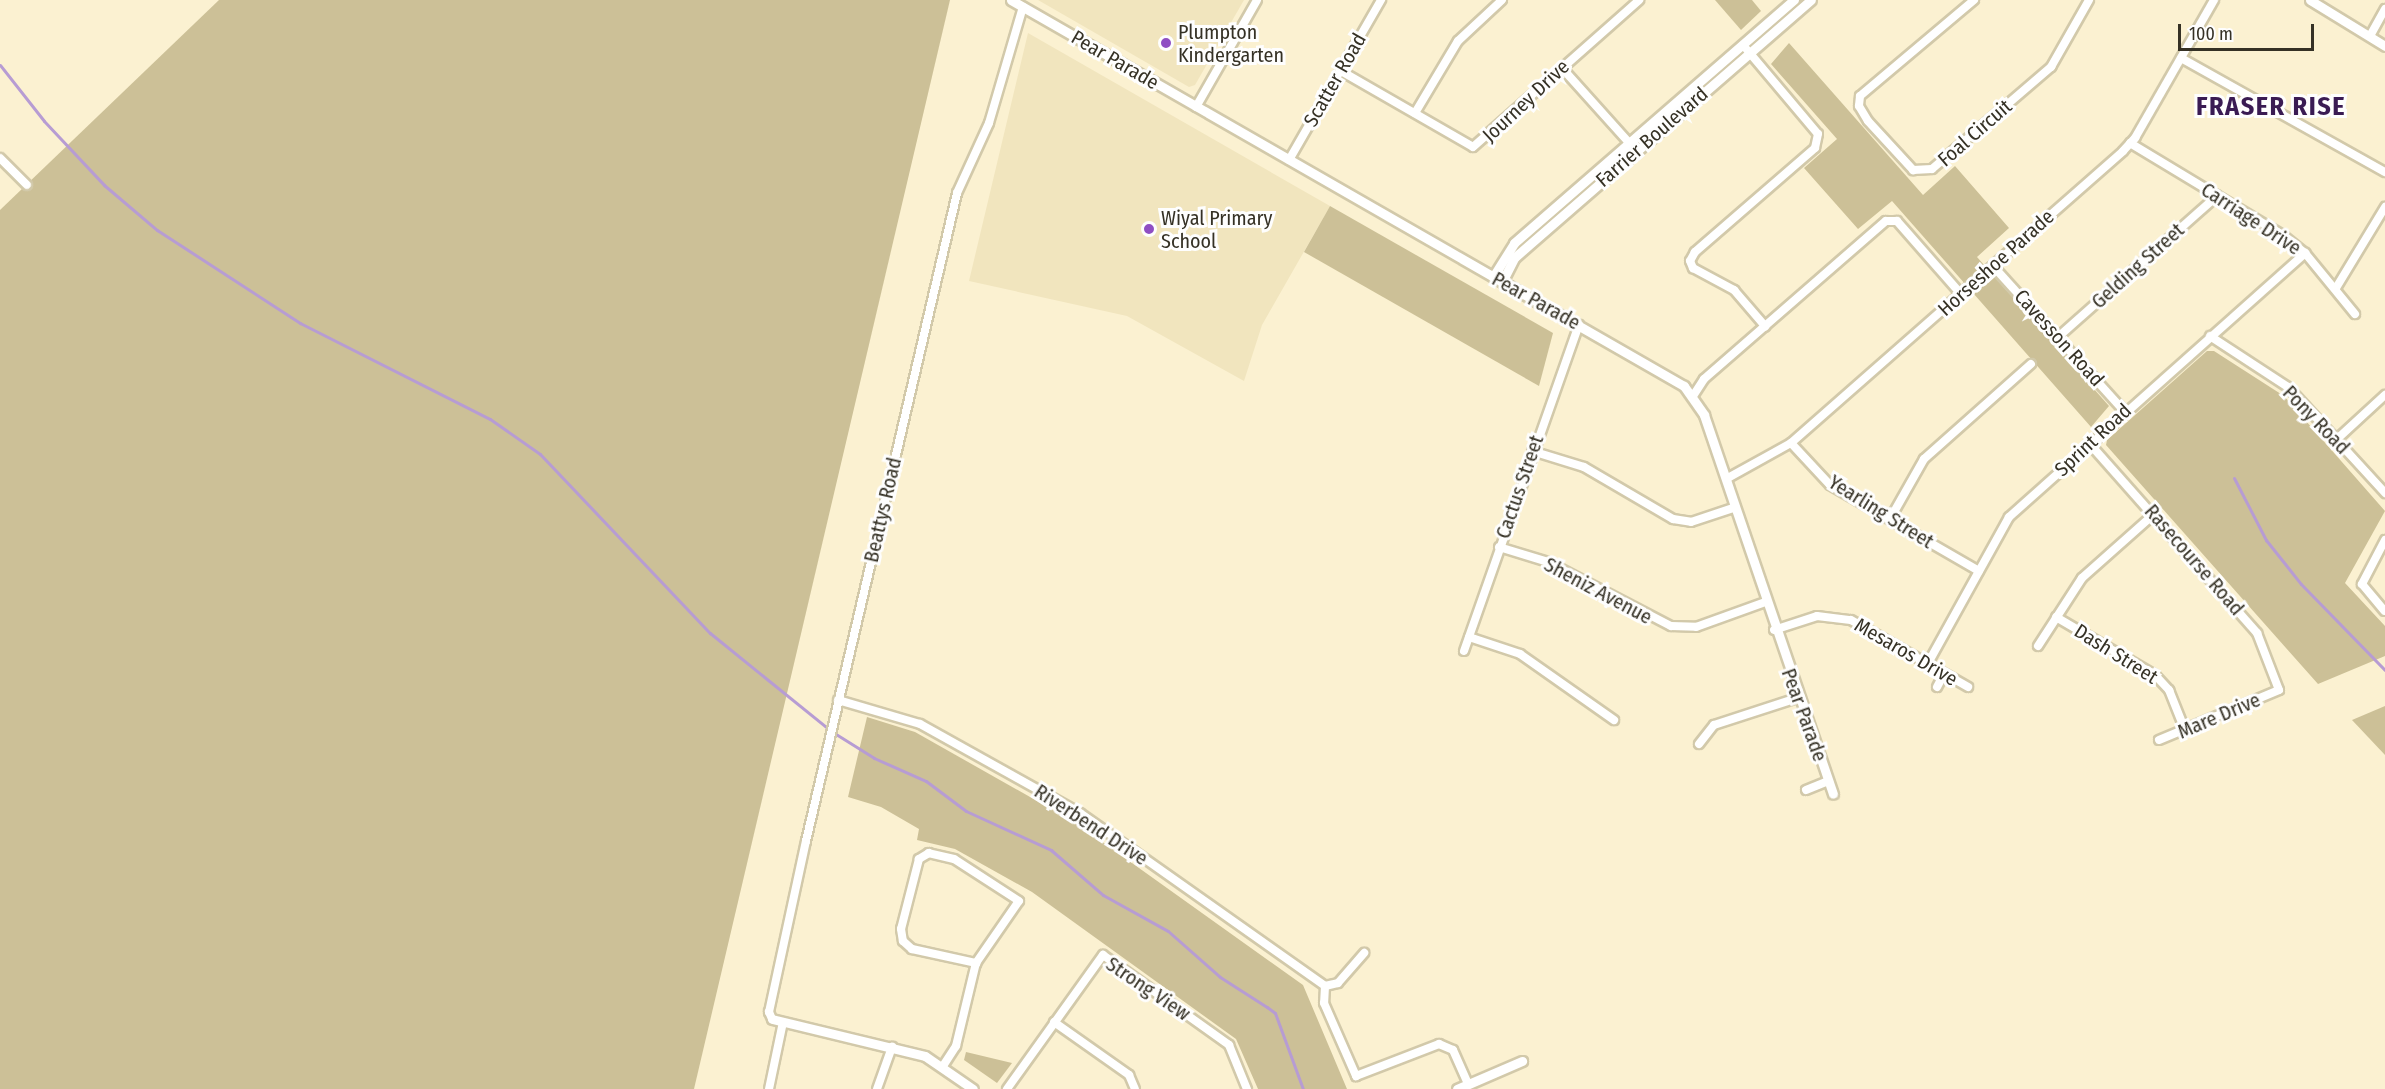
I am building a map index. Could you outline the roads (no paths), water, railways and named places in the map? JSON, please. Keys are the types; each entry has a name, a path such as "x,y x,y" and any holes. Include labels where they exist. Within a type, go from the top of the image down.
{"street":[{"name":"Pear Parade","path":"1011,0 1684,386 1693,396 1726,478 1733,508 1797,698 1833,794"},
{"path":"1196,107 1257,0"},
{"name":"Scatter Road","path":"1289,160 1381,0"},
{"path":"1415,113 1458,41 1502,0"},
{"name":"Journey Drive","path":"1341,71 1473,147 1639,0"},
{"name":"Farrier Boulevard","path":"1498,279 1514,243 1628,141 1794,0"},
{"name":"Farrier Boulevard","path":"1498,279 1515,257 1635,150 1811,0"},
{"name":"Foal Circuit","path":"1974,0 1860,96 1859,106 1868,121 1913,170 1932,170 2051,67 2086,1"},
{"name":"Horseshoe Parade","path":"1726,478 1791,443 2130,143 2214,0"},
{"path":"2310,0 2385,46"},
{"name":"Beattys Road","path":"772,1019 769,1012 838,700 957,193 989,123 1023,7"},
{"path":"2370,36 2385,9"},
{"path":"1743,45 1799,108 1818,134 1815,148 1695,252 1690,261 1693,268 1734,290 1765,326"},
{"path":"2181,58 2385,172"},
{"path":"1562,68 1635,150"},
{"name":"Carriage Drive","path":"2130,143 2305,253 2355,314"},
{"path":"0,158 27,185"},
{"name":"Gelding Street","path":"2058,337 2217,196"},
{"path":"2336,288 2385,207"},
{"path":"1693,396 1704,379 1887,221 1897,221 1961,294"},
{"name":"Sprint Road","path":"1927,664 2009,517 2124,411 2305,253"},
{"name":"Cavesson Road","path":"1993,266 2124,411"},
{"name":"Cactus Street","path":"1464,651 1532,451 1579,325"},
{"name":"Pony Road","path":"2210,336 2288,387 2385,493"},
{"path":"1890,519 1924,459 2031,364"},
{"path":"2336,440 2385,395"},
{"name":"Yearling Street","path":"1791,443 1830,485 1979,571"},
{"name":"Rasecourse Road","path":"2089,443 2257,633 2279,690"},
{"path":"1532,451 1584,467 1673,519 1691,522 1733,508"},
{"name":"Dash Street","path":"2038,646 2082,578 2154,514"},
{"path":"2385,540 2362,584 2385,611"},
{"name":"Sheniz Avenue","path":"1499,548 1548,562 1671,626 1696,627 1765,602"},
{"name":"Mesaros Drive","path":"1774,630 1832,615 1851,620 1968,687"},
{"name":"Dash Street","path":"2056,617 2155,675 2169,690 2186,730"},
{"path":"1469,637 1520,654 1614,720"},
{"path":"1936,687 1944,674"},
{"name":"Mare Drive","path":"2159,740 2279,690"},
{"path":"1699,744 1714,725 1797,698"},
{"name":"Riverbend Drive","path":"838,700 920,724 1080,813 1325,986"},
{"path":"1806,790 1828,781"},
{"path":"943,1066 956,1046 976,963 1019,901 954,859 929,853 919,859 901,929 903,941 912,949 976,963"},
{"path":"1364,952 1338,983 1325,986 1324,1003 1356,1076 1439,1044 1453,1050 1468,1084"},
{"name":"Strong View","path":"1007,1089 1103,955 1229,1045 1247,1089"},
{"path":"772,1019 892,1047 943,1066 974,1089"},
{"path":"769,1089 783,1022"},
{"path":"1054,1022 1129,1075 1135,1089"},
{"path":"877,1089 892,1047"},
{"path":"1456,1089 1522,1061"}],"waterway":[{"path":"0,65 44,121 104,185 157,230 300,323 490,419 540,454 710,633 831,731 874,758 926,781 966,811 1051,850 1103,895 1168,931 1220,977 1275,1013 1303,1089"},
{"path":"2234,478 2266,540 2301,584 2385,670"}],"place":[{"name":"Plumpton Kindergarten","path":"1166,43"},
{"name":"Wiyal Primary School","path":"1149,229"}],"district":[{"name":"FRASER RISE","path":"2271,107"}]}
